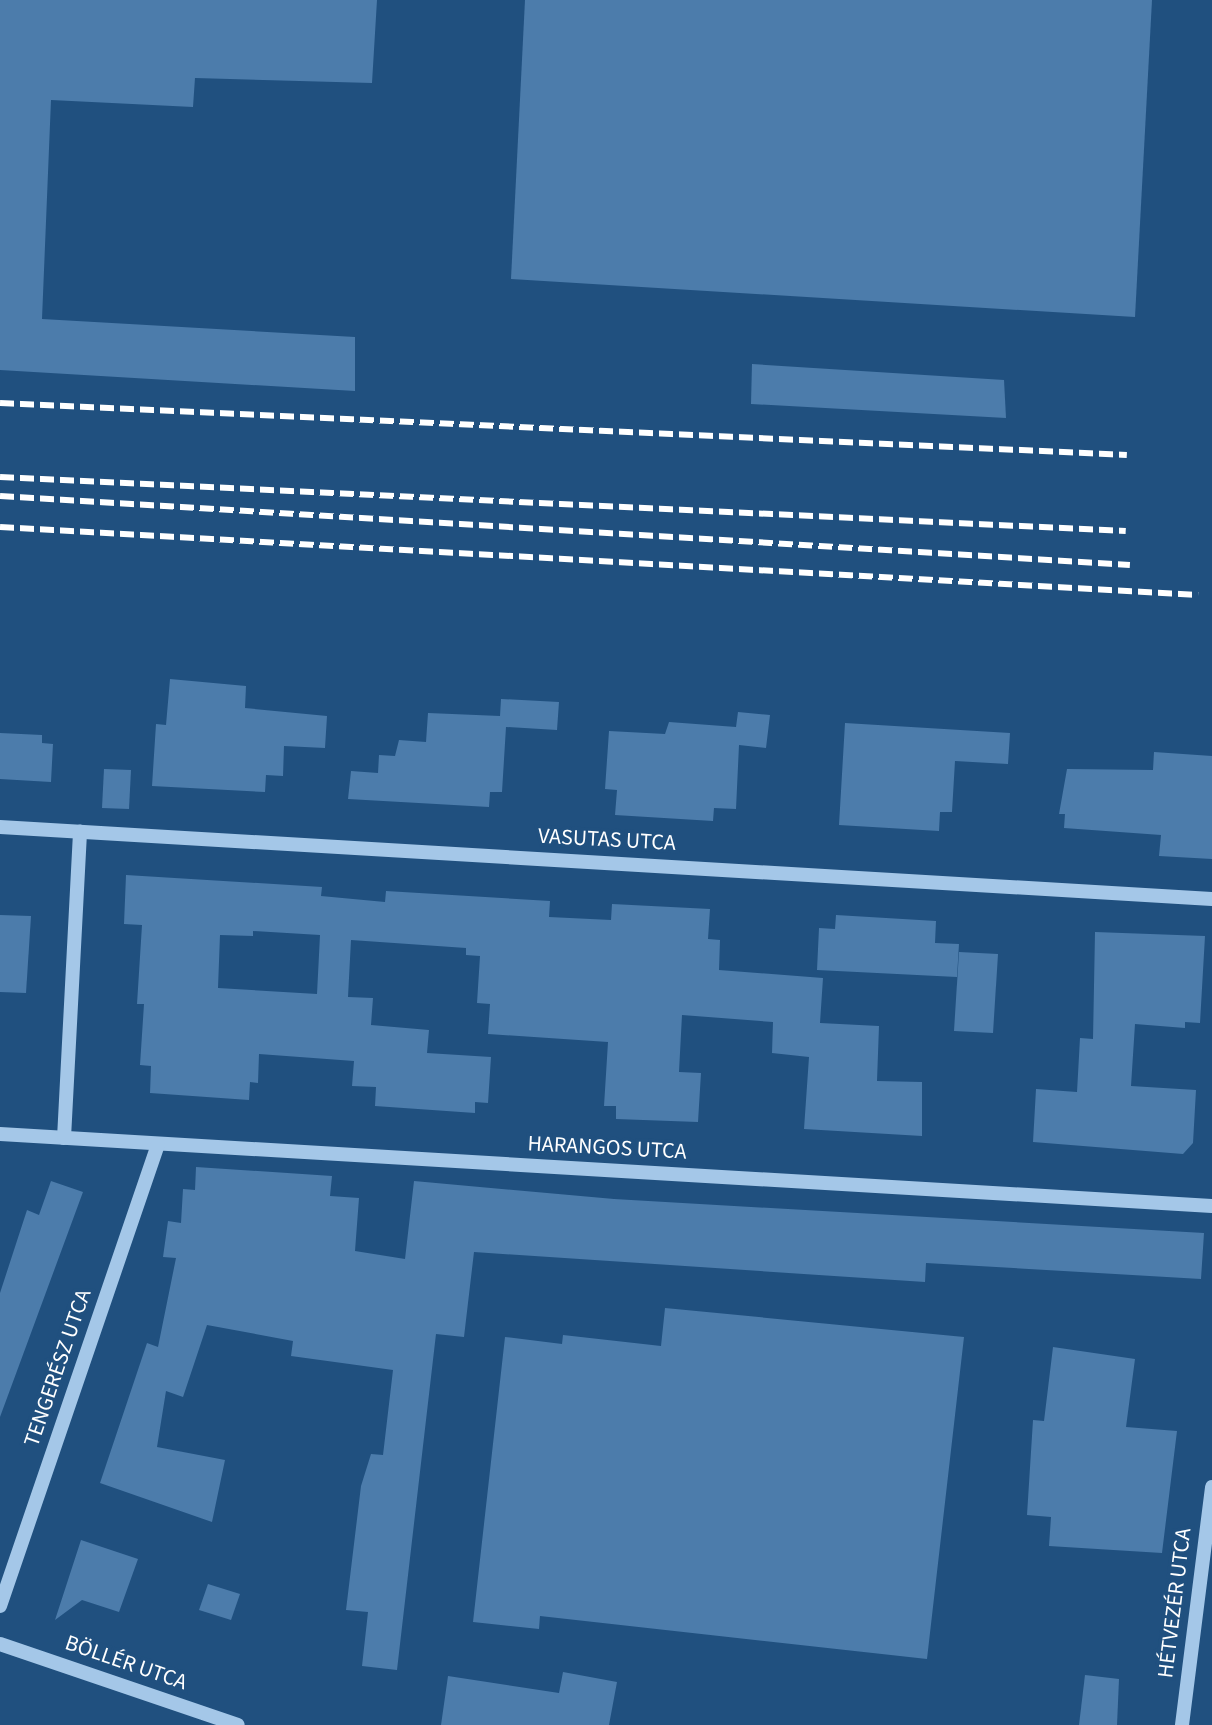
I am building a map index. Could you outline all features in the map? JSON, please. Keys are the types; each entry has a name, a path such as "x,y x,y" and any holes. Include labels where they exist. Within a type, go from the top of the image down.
{"street":[{"name":"VASUTAS UTCA","path":"0,827 1212,899"},
{"path":"64,1138 80,831"},
{"name":"HARANGOS UTCA","path":"0,1134 1212,1206"},
{"name":"TENGERÉSZ UTCA","path":"0,1606 158,1144"},
{"name":"HÉTVEZÉR UTCA","path":"1182,1725 1212,1487"},
{"name":"BÖLLÉR UTCA","path":"0,1644 238,1725"}],"building":[{"path":"0,0 377,0 372,83 195,78 193,107 51,100 42,319 355,337 355,391 0,370"},
{"path":"525,0 1152,0 1135,317 511,279"},
{"path":"752,364 1004,380 1006,418 751,404"},
{"path":"170,679 246,686 245,708 327,716 325,748 284,746 283,776 266,775 265,792 152,786 156,724 166,725"},
{"path":"501,699 559,702 557,730 506,727 502,792 490,792 489,807 348,799 351,771 378,773 379,755 395,756 399,740 426,742 428,713 500,716"},
{"path":"738,712 770,715 766,748 739,745 736,809 714,808 713,821 615,815 617,790 605,789 609,731 665,734 669,722 736,727"},
{"path":"845,723 1010,733 1008,764 955,761 952,812 940,812 939,831 839,825"},
{"path":"0,733 42,735 42,743 53,744 51,782 0,779"},
{"path":"1154,752 1212,756 1212,859 1159,856 1161,835 1064,828 1065,814 1059,814 1067,769 1153,770"},
{"path":"104,769 131,770 129,809 102,808"},
{"path":"126,875 322,887 321,896 385,902 386,891 550,901 549,917 611,920 612,904 710,909 708,939 720,940 719,970 823,978 820,1023 879,1026 877,1081 922,1082 922,1136 804,1129 809,1057 772,1053 773,1022 682,1015 679,1072 701,1073 698,1122 616,1119 616,1106 604,1106 608,1042 488,1034 490,1004 477,1003 480,956 466,955 466,948 351,940 348,997 373,998 371,1025 429,1030 427,1053 491,1057 488,1103 475,1102 475,1113 375,1106 376,1087 352,1086 354,1061 259,1054 258,1083 250,1082 249,1100 150,1093 151,1066 140,1065 144,1004 137,1004 142,925 124,924","holes":["253,931 320,935 317,994 218,988 220,935 253,936"]},
{"path":"0,915 31,916 26,993 0,992"},
{"path":"836,915 936,921 935,943 959,944 957,977 817,970 819,928 835,929"},
{"path":"1095,932 1205,936 1200,1023 1185,1022 1185,1028 1135,1024 1131,1086 1196,1090 1193,1143 1183,1154 1033,1142 1036,1089 1077,1092 1080,1038 1093,1039"},
{"path":"959,952 998,954 993,1033 954,1031"},
{"path":"196,1167 332,1176 330,1196 359,1198 355,1251 405,1259 414,1181 614,1199 1204,1233 1201,1279 926,1263 925,1282 474,1252 464,1337 436,1334 397,1670 362,1666 368,1612 346,1610 361,1486 371,1454 383,1455 393,1370 291,1356 293,1341 207,1325 183,1397 166,1391 157,1447 225,1460 212,1522 100,1483 147,1343 158,1347 176,1258 163,1257 168,1221 181,1223 183,1189 195,1190"},
{"path":"51,1181 83,1192 0,1417 0,1293 27,1210 39,1215"},
{"path":"665,1308 964,1337 927,1659 540,1616 539,1629 473,1622 505,1337 562,1344 563,1335 661,1346"},
{"path":"1053,1347 1135,1359 1126,1427 1177,1431 1162,1553 1049,1546 1051,1517 1027,1515 1033,1420 1044,1421"},
{"path":"81,1540 138,1559 119,1612 82,1600 55,1620"},
{"path":"208,1584 240,1594 231,1620 199,1610"},
{"path":"563,1672 617,1682 609,1725 441,1725 448,1676 559,1693"},
{"path":"1085,1675 1119,1679 1117,1725 1079,1725"}],"railway":[{"path":"0,403 1127,455"},
{"path":"0,477 1126,531"},
{"path":"0,496 1130,565"},
{"path":"0,527 1198,595"}]}
